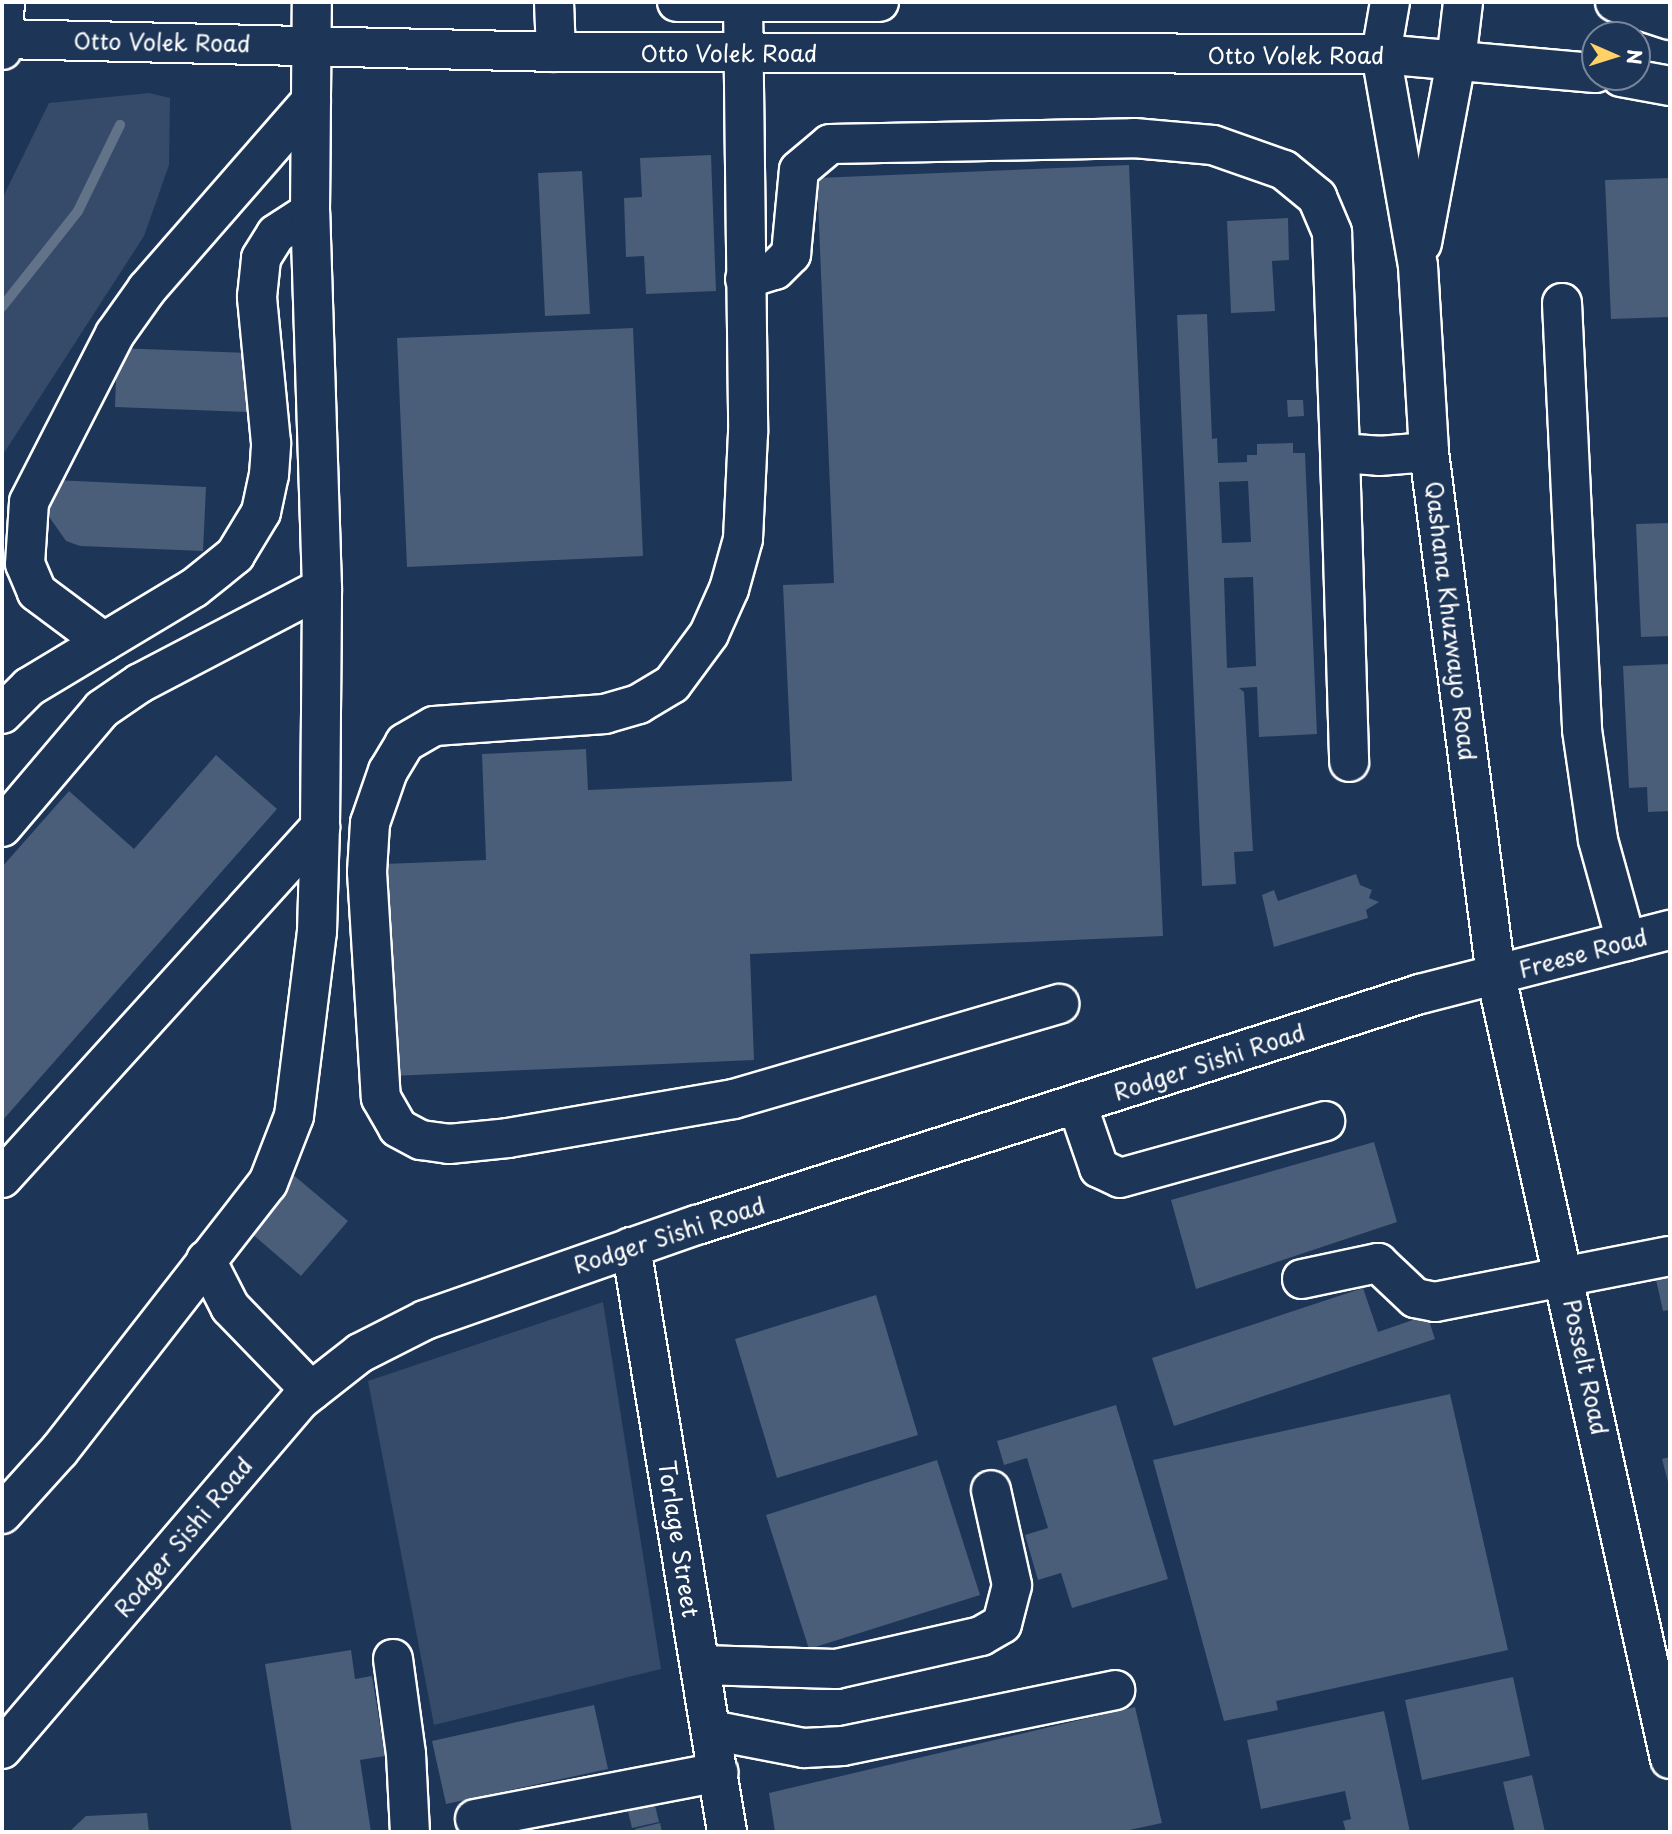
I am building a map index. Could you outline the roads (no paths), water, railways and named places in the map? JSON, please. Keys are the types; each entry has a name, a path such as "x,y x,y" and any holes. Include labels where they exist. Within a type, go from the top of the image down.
{"street":[{"path":"3,43 5,2"},
{"path":"2,1514 59,1451 268,1183 294,1116 317,932 320,827 322,588 310,212 312,2"},
{"path":"554,2 556,52"},
{"path":"677,2 879,2"},
{"name":"Qashana Khuzwayo Road","path":"1390,2 1381,54 1418,266 1429,452 1496,976"},
{"name":"Qashana Khuzwayo Road","path":"1418,266 1456,61 1463,2"},
{"path":"1615,2 1670,20"},
{"path":"743,4 748,433 743,539 729,589 702,644 672,684 639,704 605,714 434,726 405,743 388,771 370,823 367,872 381,1098 398,1129 421,1140 449,1144 508,1138 734,1099 1059,1004"},
{"name":"Otto Volek Road","path":"3,43 556,52 1381,54 1581,70"},
{"path":"1651,66 1670,65"},
{"path":"1651,83 1670,86"},
{"path":"104,642 37,592 25,564 29,502 115,334 147,289 311,101"},
{"path":"745,279 775,270 791,254 799,170 830,144 1134,138 1213,145 1284,170 1317,197 1332,233 1349,762"},
{"path":"2,714 29,687 194,588 235,555 261,512 271,443 257,297 261,258 276,234 310,212"},
{"path":"1562,303 1582,730 1598,840 1626,941"},
{"path":"1339,453 1379,456 1429,452"},
{"path":"2,827 102,709 139,683 322,588"},
{"path":"2,1178 320,827"},
{"name":"Freese Road","path":"1496,976 1670,930"},
{"name":"Rodger Sishi Road","path":"2,1749 311,1391 360,1353 425,1320 631,1247 1420,993 1496,976"},
{"name":"Posselt Road","path":"1496,976 1661,1672 1670,1759"},
{"path":"1077,1104 1099,1168 1120,1178 1325,1121"},
{"name":"Torlage Street","path":"631,1247 727,1832"},
{"path":"1302,1279 1378,1263 1415,1298 1435,1302 1670,1256"},
{"path":"206,1260 230,1307 311,1391"},
{"path":"700,1665 836,1669 981,1636 1002,1624 1012,1586 991,1490"},
{"path":"393,1659 406,1754 410,1832"},
{"path":"711,1730 804,1748 843,1745 1115,1690"},
{"path":"475,1819 718,1772"}],"waterway":[{"path":"2,307 78,211 120,125"}]}
